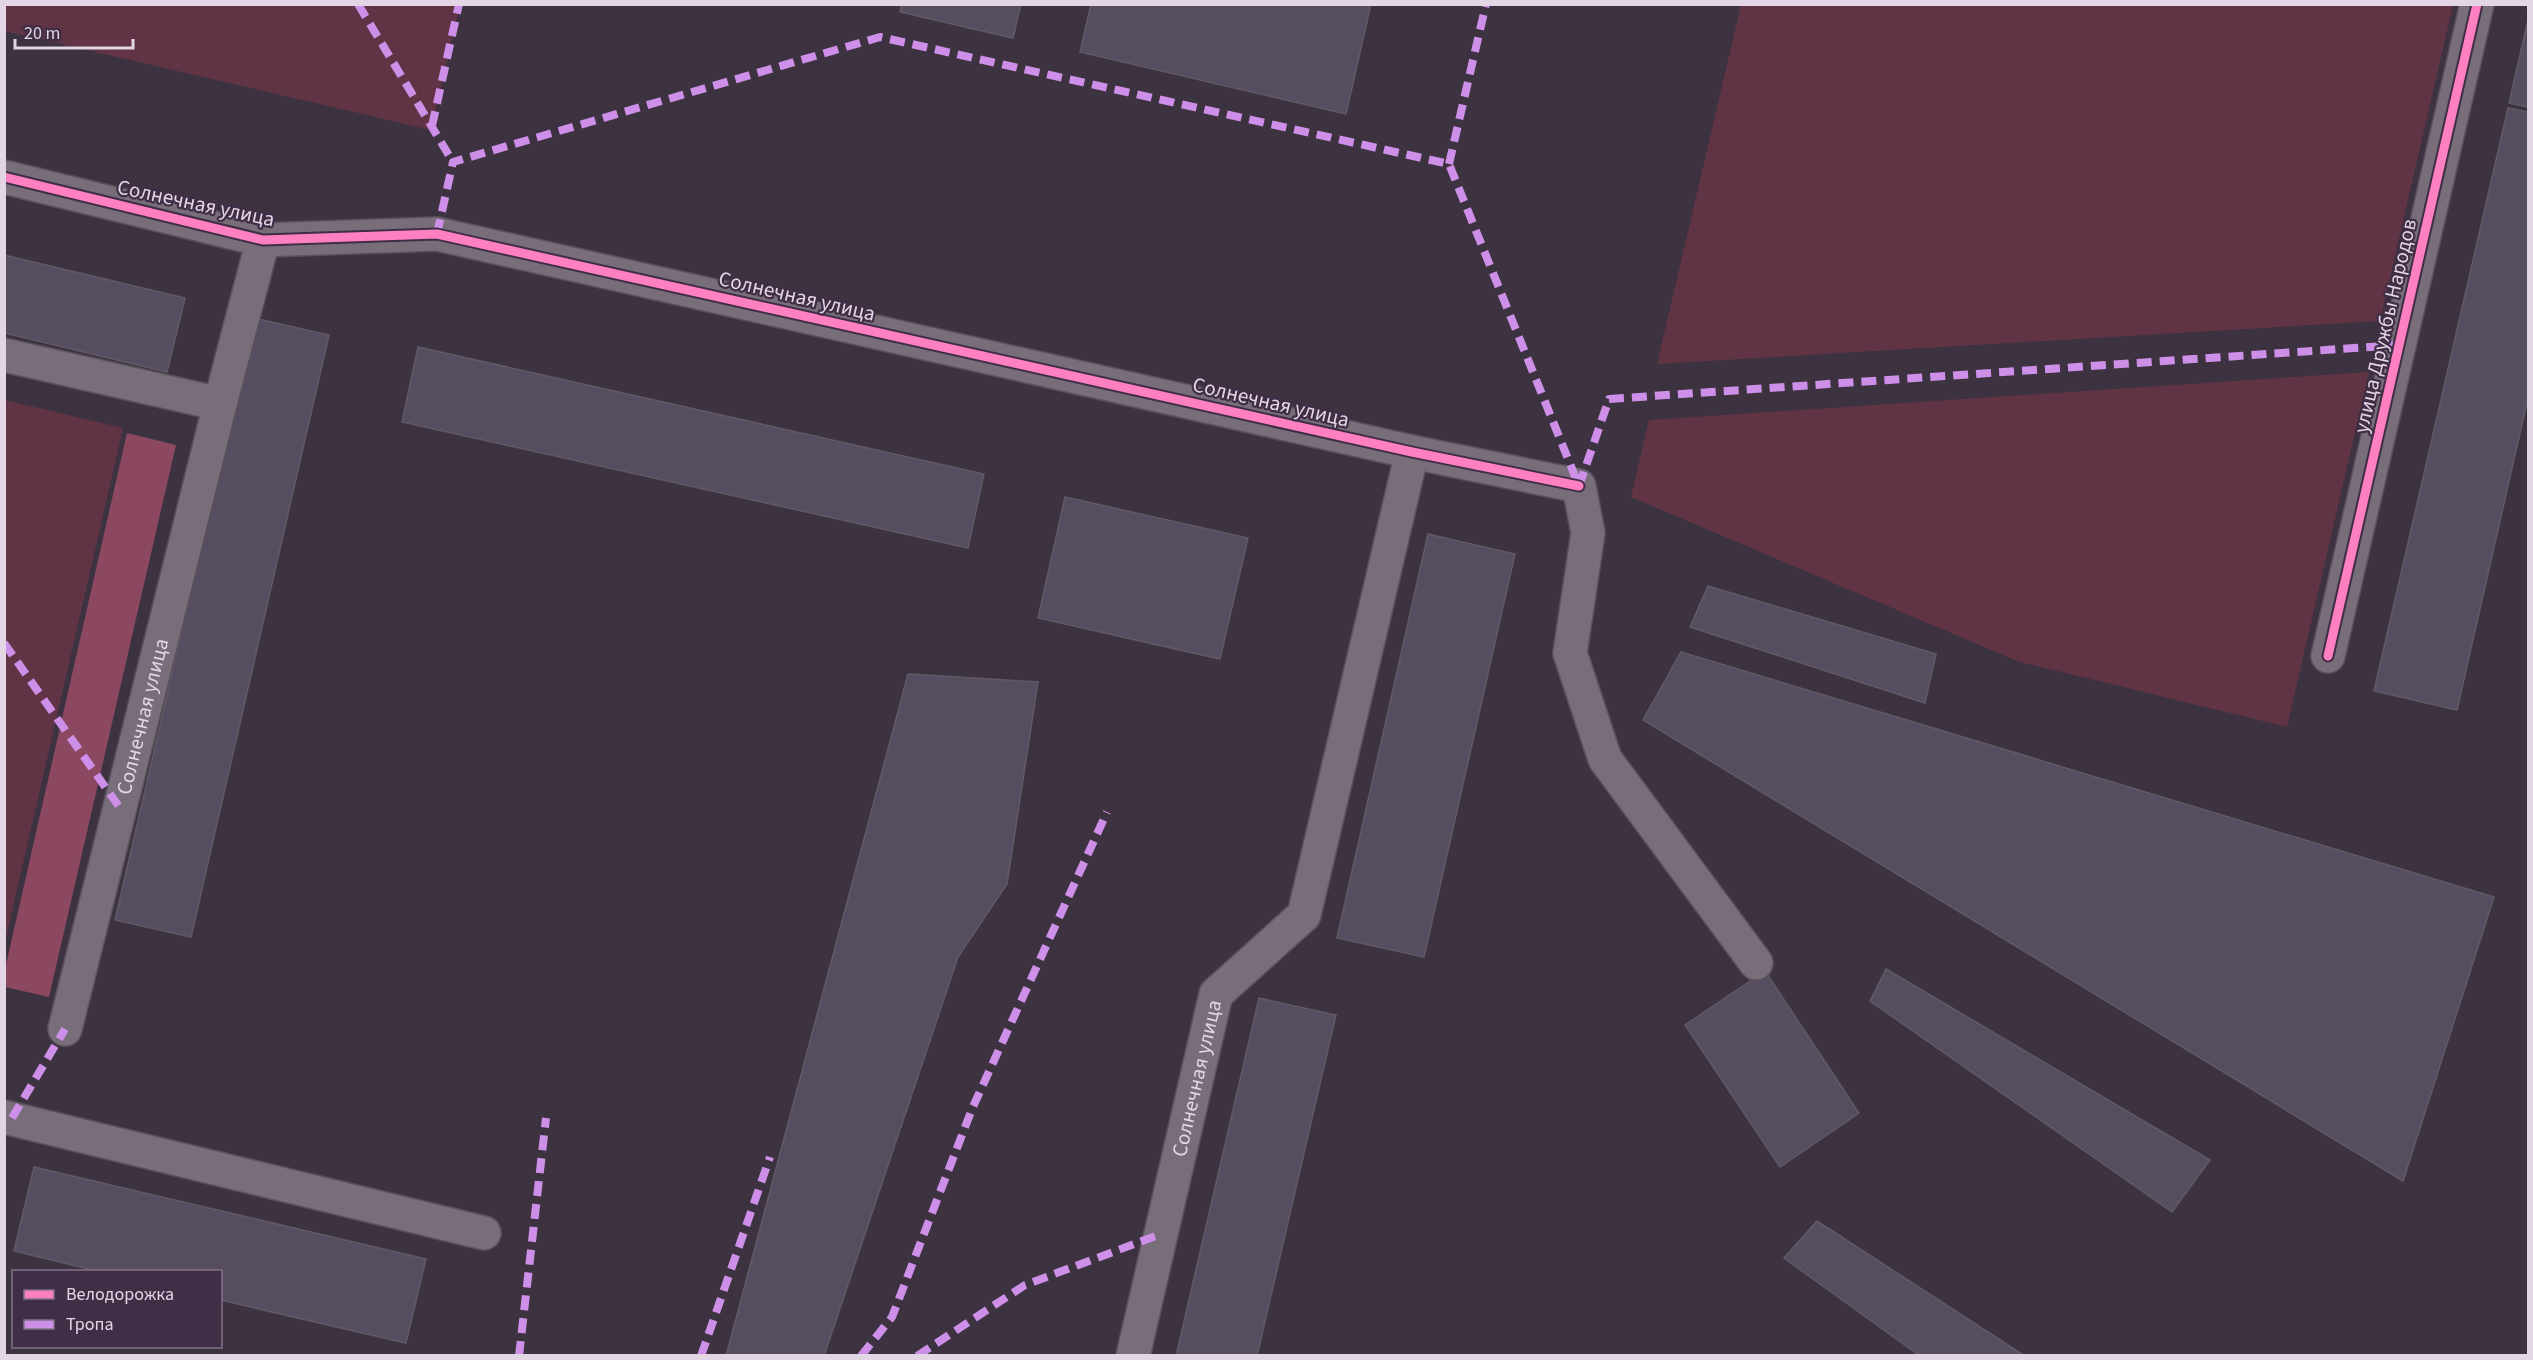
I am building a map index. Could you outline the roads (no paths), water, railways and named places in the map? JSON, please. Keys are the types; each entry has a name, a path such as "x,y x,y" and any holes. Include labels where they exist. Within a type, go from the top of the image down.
{"street":[{"name":"улица Дружбы Народов","path":"2328,656 2477,4"},
{"name":"Солнечная улица","path":"4,177 263,240 437,234 1412,452 1579,486 1588,533 1570,653 1605,759 1756,963"},
{"name":"Солнечная улица","path":"65,1029 263,240"},
{"path":"4,356 220,404"},
{"name":"Солнечная улица","path":"1133,1356 1216,994 1304,915 1412,452"},
{"path":"8,1118 484,1233"}]}
